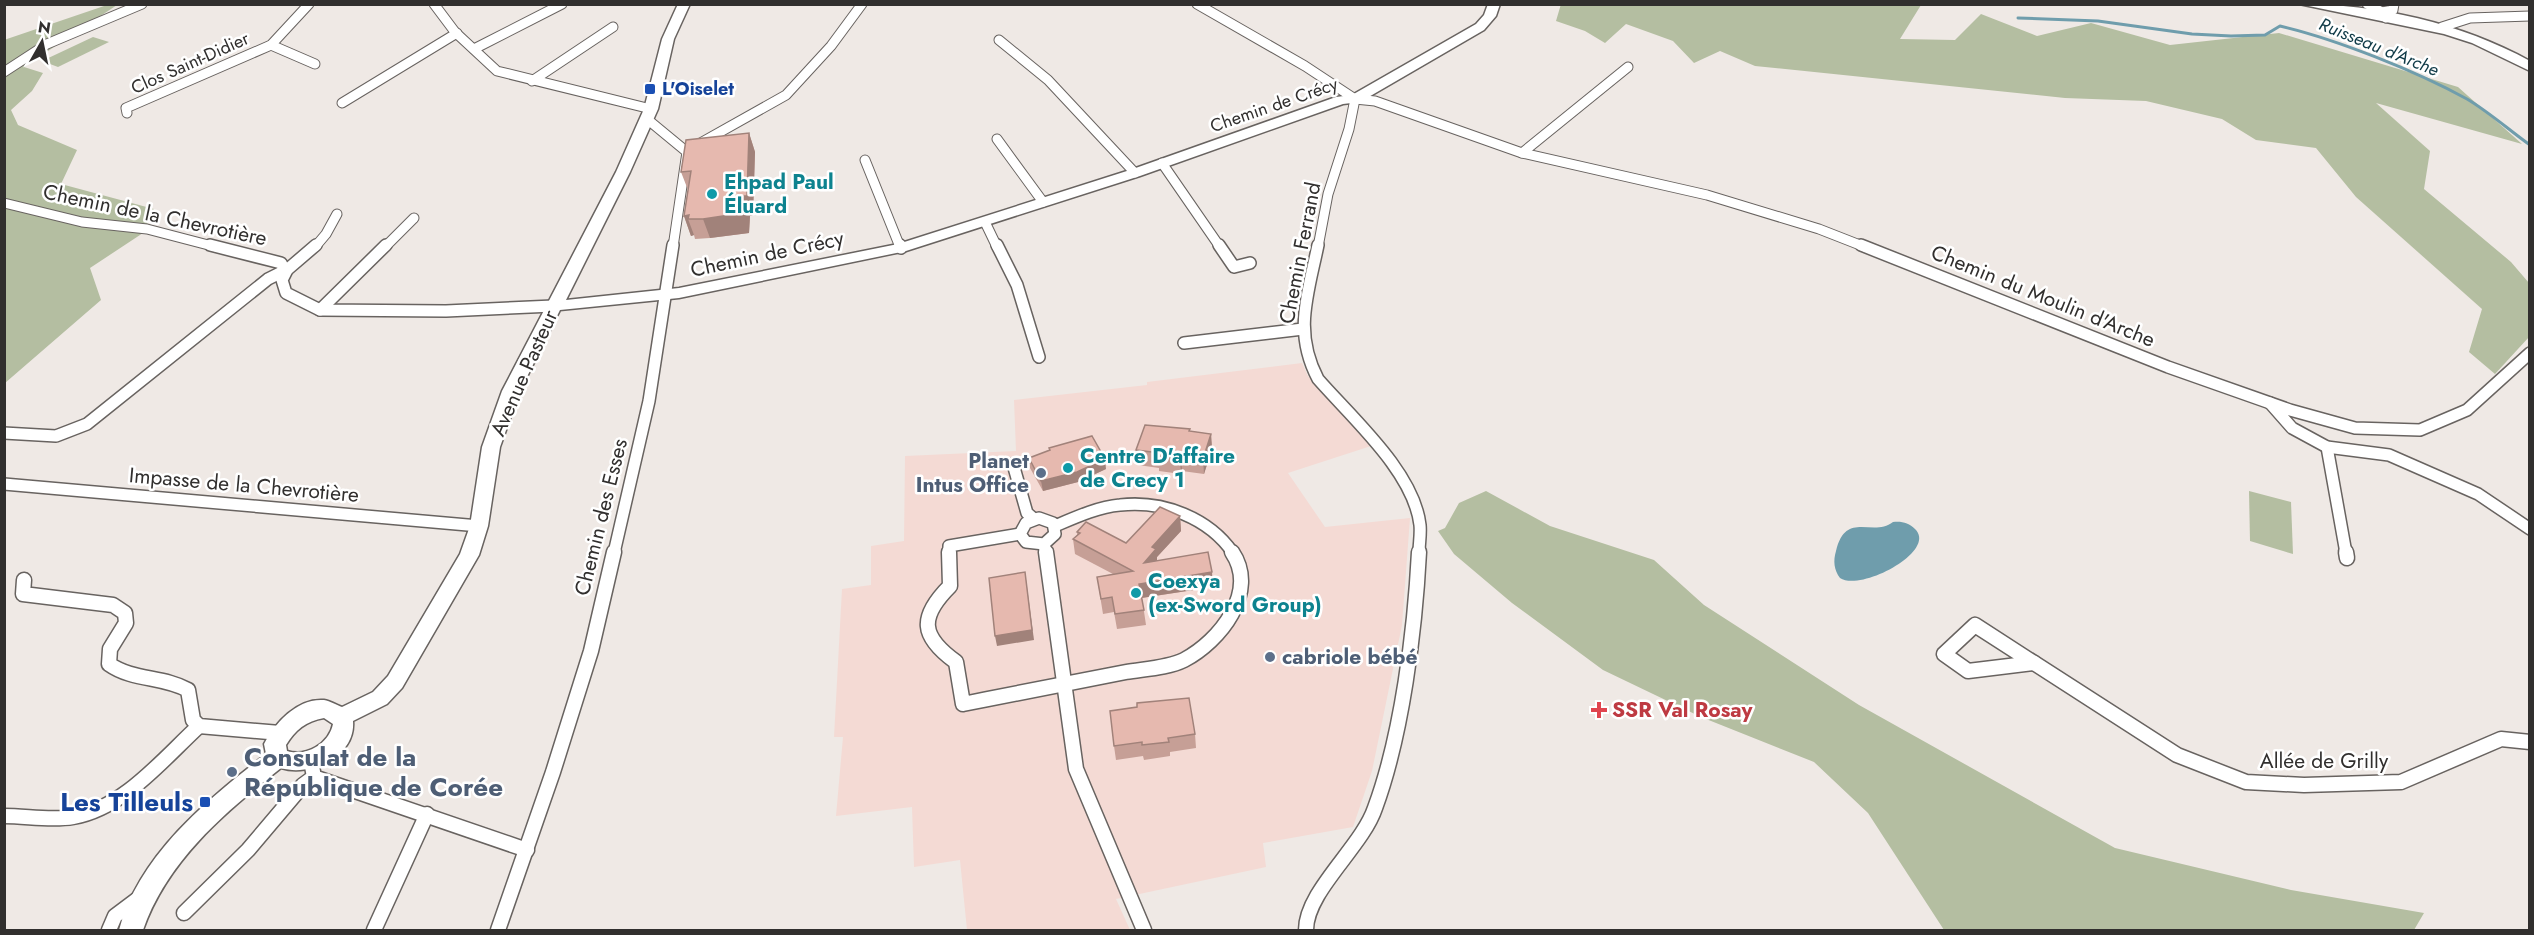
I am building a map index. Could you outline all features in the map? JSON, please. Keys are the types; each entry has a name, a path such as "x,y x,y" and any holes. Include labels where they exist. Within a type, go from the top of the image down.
{"street":[{"path":"4,72 47,44 142,4"},
{"name":"Clos Saint-Didier","path":"127,113 126,108 271,45 309,4"},
{"path":"434,4 457,33 497,70 649,114 687,152 724,128 786,95 831,45 862,4"},
{"path":"474,49 562,4"},
{"name":"Avenue Pasteur","path":"342,717 380,698 395,682 468,555 479,526 491,447 500,419 511,391 623,172 649,114 668,39 684,4"},
{"path":"1197,4 1305,66 1355,99"},
{"name":"Chemin de Crécy","path":"553,306 665,296 901,248 986,222 1135,173 1341,100 1355,99 1480,27 1490,16 1494,4"},
{"path":"2305,4 2384,15 2442,27 2487,43 2529,67"},
{"path":"2367,4 2384,15"},
{"path":"2384,15 2393,10 2394,4"},
{"path":"2442,27 2465,19 2529,15"},
{"path":"532,81 613,27"},
{"path":"342,103 457,33"},
{"path":"999,40 1048,80 1135,173"},
{"name":"Clos Saint-Didier","path":"271,45 315,64"},
{"path":"1522,153 1628,67"},
{"name":"Chemin du Moulin d'Arche","path":"1355,99 1375,101 1522,153 1707,195 1819,229 2001,299 2135,354 2269,402 2355,428 2420,430 2467,410 2529,353"},
{"name":"Chemin Ferrand","path":"1306,930 1306,923 1321,889 1351,852 1375,810 1392,747 1407,665 1417,586 1420,525 1413,501 1398,471 1318,379 1306,352 1303,329 1328,194 1349,129 1355,99"},
{"path":"997,140 1043,202"},
{"name":"Chemin des Esses","path":"498,930 527,850 591,651 644,430 687,152"},
{"path":"865,160 901,248"},
{"path":"1162,163 1234,267 1250,263"},
{"name":"Chemin de la Chevrotière","path":"4,203 82,222 147,229 281,262 286,272 282,280 286,293 320,310 446,311 553,306"},
{"path":"4,433 49,437 68,436 87,424 268,279 286,272 328,233 337,214"},
{"path":"320,310 414,218"},
{"path":"986,222 1017,285 1039,357"},
{"path":"1184,343 1303,329"},
{"path":"2269,402 2292,428 2327,447 2389,455 2478,494 2529,529"},
{"path":"2327,447 2334,481 2336,514 2347,558"},
{"path":"1013,464 1027,513 1034,519"},
{"name":"Impasse de la Chevrotière","path":"4,484 479,526"},
{"path":"1126,504 1152,505 1194,516 1213,528 1234,554 1240,567 1241,598 1231,622 1204,649 1183,662 1144,671 1063,683 1031,693 963,704 956,662 938,651 930,640 926,627 932,606 950,586 949,546 1020,534 1024,525 1034,519 1044,519 1055,526 1126,504"},
{"path":"1020,534 1026,542 1044,544 1055,534 1055,526"},
{"path":"1044,544 1051,577 1076,769 1144,930"},
{"path":"24,580 23,594 113,605 125,613 126,623 110,649 109,664 121,675 177,682 188,690 193,720 199,726 280,733"},
{"name":"Allée de Grilly","path":"2035,663 1968,671 1944,654 1975,625 2035,663 2177,755 2246,782 2304,785 2401,782 2501,739 2529,742"},
{"path":"184,912 225,874 303,785 312,769 323,755 342,737 345,724 342,717 334,711 315,710 295,719 280,733 275,744 278,758 286,763 312,769 527,850"},
{"path":"4,816 75,817 102,807 123,793 199,726"},
{"path":"131,930 149,890 176,851 210,813 278,758"},
{"path":"374,930 427,814"},
{"path":"109,930 116,916 149,890"}],"shaded area":[{"path":"1302,363 1308,376 1371,446 1288,473 1325,527 1410,518 1402,625 1372,771 1353,827 1263,843 1266,867 1116,899 1130,930 967,930 960,860 914,867 912,807 836,816 843,737 834,737 842,589 871,585 871,546 904,541 905,456 1016,451 1014,400 1147,385 1147,382"}],"green space":[{"path":"1561,4 1921,5 1900,39 1955,40 1981,14 2037,36 2091,23 2170,45 2279,33 2458,87 2522,144 2376,103 2430,151 2424,189 2511,262 2529,283 2529,337 2495,374 2469,352 2482,309 2356,197 2316,148 2256,140 2222,119 2146,101 2065,98 1755,66 1720,51 1694,63 1673,41 1626,24 1605,43 1585,31 1556,21"},
{"path":"107,5 117,5 24,67 43,73 32,91 11,110 18,125 77,150 61,184 154,209 143,233 90,268 101,300 5,383 4,40"},
{"path":"93,37 109,42 58,67 42,61"},
{"path":"1486,491 1550,526 1654,560 1704,605 1859,705 2115,848 2291,890 2424,913 2414,930 1944,930 1868,813 1814,762 1701,717 1603,670 1512,603 1454,554 1438,531 1445,528 1459,503"},
{"path":"2249,491 2291,502 2293,554 2250,541"}],"water":[{"path":"1893,522 1910,525 1915,529 1919,538 1916,548 1907,558 1894,567 1864,579 1850,581 1840,578 1835,569 1835,558 1840,539 1846,531 1861,527 1877,528"}],"building":[{"path":"749,133 747,196 743,196 743,213 688,219 689,215 684,216 691,171 681,172 686,140"},
{"path":"1145,425 1190,429 1189,431 1211,434 1203,459 1181,456 1180,459 1136,450"},
{"name":"Centre D'affaire de Crecy 1","path":"1092,436 1105,459 1077,472 1041,481 1029,458 1050,450 1049,448"},
{"path":"1160,507 1180,516 1152,547 1156,549 1144,563 1208,552 1212,572 1139,584 1144,610 1115,614 1112,597 1101,599 1097,577 1133,571 1073,539 1080,533 1077,532 1086,522 1126,543"},
{"path":"1025,572 1032,630 995,636 989,578"},
{"path":"1189,698 1195,734 1168,738 1169,742 1142,745 1142,742 1114,746 1110,711 1137,707 1137,703"}],"waterway":[{"name":"Ruisseau d'Arche","path":"2018,18 2098,21 2192,34 2231,36 2265,35 2280,26 2350,47 2447,88 2475,104 2530,145"}],"place":[{"name":"L'Oiselet","path":"650,89"},
{"name":"Ehpad Paul Éluard","path":"712,194"},
{"name":"Centre D'affaire de Crecy 1","path":"1068,468"},
{"name":"Planet Intus Office","path":"1041,473"},
{"name":"Coexya (ex-Sword Group)","path":"1136,593"},
{"name":"cabriole bébé","path":"1270,657"},
{"name":"SSR Val Rosay","path":"1599,710"},
{"name":"Consulat de la République de Corée","path":"232,772"},
{"name":"Les Tilleuls","path":"205,802"}]}
